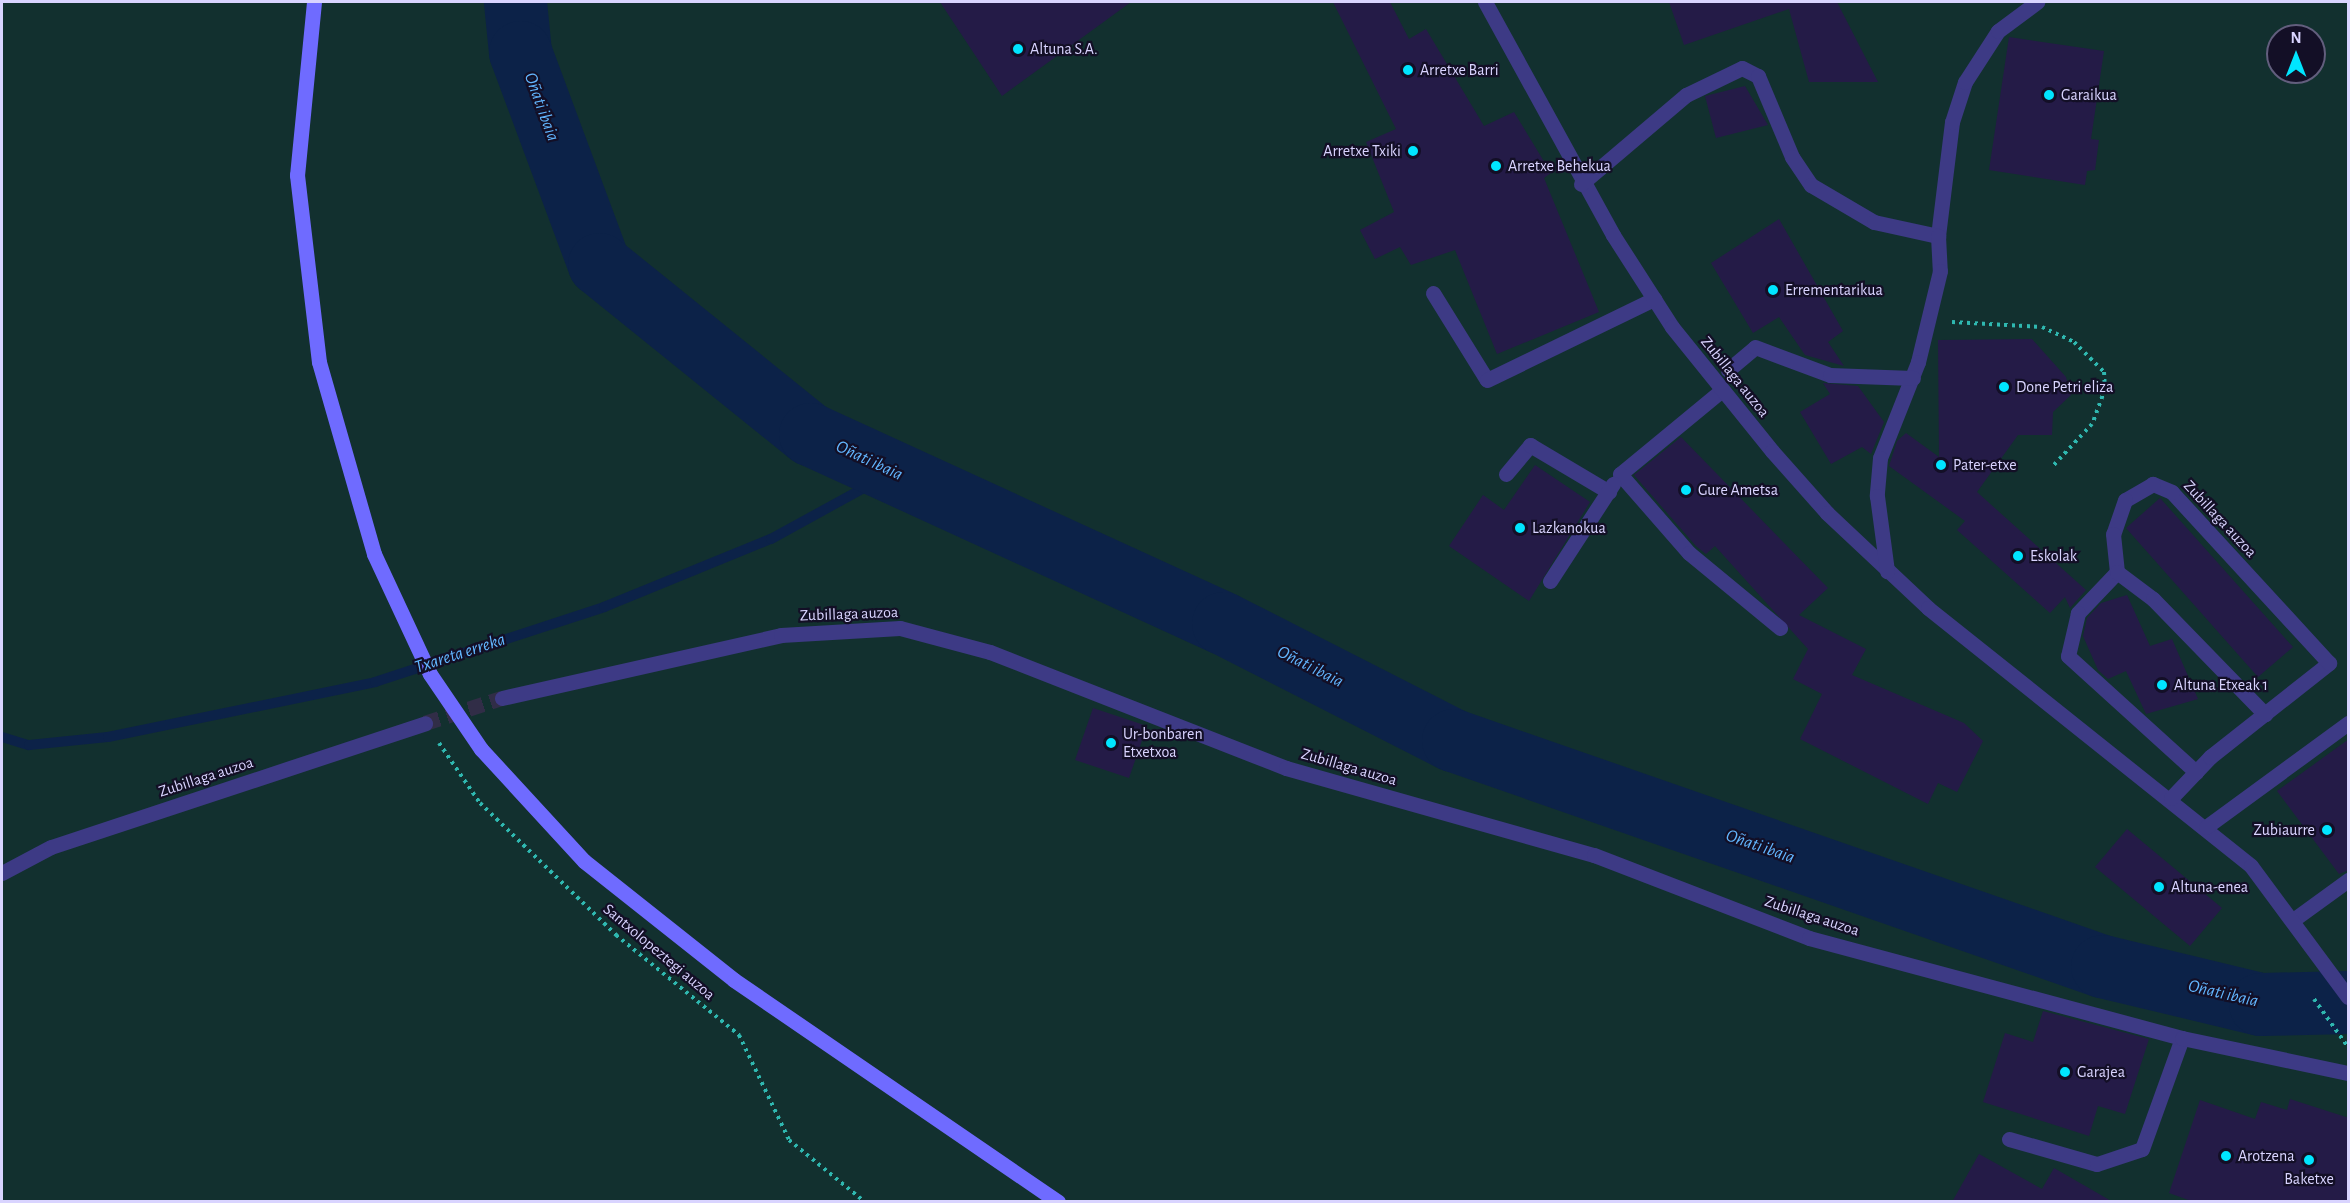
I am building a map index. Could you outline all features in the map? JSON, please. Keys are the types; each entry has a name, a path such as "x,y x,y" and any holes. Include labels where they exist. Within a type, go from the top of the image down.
{"main road":[{"path":"314,2 297,175 319,362 374,554 430,674 481,749 584,861 734,980 1058,1202"}],"street":[{"name":"Zubillaga auzoa","path":"1485,2 1581,184 1654,299 1722,390 1827,513 1887,571 2171,798 2251,866 2349,997"},
{"path":"1887,571 1877,496 1880,458 1913,378 1940,271 1938,236 1952,122 1965,82 1998,31 2037,2"},
{"path":"1581,184 1686,95 1742,68 1758,76 1792,157 1811,185 1874,222 1938,236"},
{"path":"1433,293 1486,380 1654,299"},
{"path":"1728,370 1755,347 1830,375 1913,378"},
{"path":"1550,581 1620,474 1722,390"},
{"path":"1506,474 1530,445 1609,492"},
{"path":"1620,474 1689,553 1779,628"},
{"name":"Zubillaga auzoa","path":"2117,572 2112,534 2125,500 2152,484 2172,492 2329,663 2265,714"},
{"path":"2171,798 2196,772 2265,714 2152,599 2117,572 2078,613 2068,656 2196,772"},
{"name":"Zubillaga auzoa","path":"502,698 780,635 900,628 990,652 1286,768 1594,855 1809,938 2182,1038 2349,1073"},
{"name":"Zubillaga auzoa","path":"2,873 51,847 425,723"},
{"path":"2206,827 2349,723"},
{"path":"2296,924 2349,880"},
{"path":"2009,1139 2097,1164 2142,1149 2182,1038"}],"path":[{"path":"1927,322 2042,327 2091,355 2104,372 2105,389 2092,424 2052,467"},
{"name":"Santxolopeztegi auzoa","path":"425,723 480,803 616,935 739,1035 789,1140 852,1197 865,1202"}],"green space":[{"path":"2,2 2348,2 2348,1201 2,1202"}],"building":[{"name":"Altuna S.A.","path":"940,2 1131,2 1002,96"},
{"path":"1333,2 1390,2 1409,39 1426,29 1484,126 1514,112 1551,173 1544,178 1599,312 1497,354 1455,250 1411,265 1400,247 1375,259 1360,230 1394,212 1366,142 1396,129"},
{"path":"1669,2 1837,2 1878,82 1809,82 1789,9 1684,45"},
{"name":"Garaikua","path":"2009,37 2104,51 2091,139 2099,140 2095,170 2087,171 2085,185 1989,170"},
{"path":"1745,86 1768,125 1716,138 1705,96"},
{"name":"Errementarikua","path":"1779,219 1843,331 1828,342 1844,366 1805,355 1779,317 1753,333 1711,263"},
{"path":"2032,339 2066,377 2071,395 2053,412 2052,435 2018,435 1977,492 2086,590 2070,608 2065,597 2050,613 1957,530 1965,521 1889,466 1897,441 1906,433 1939,457 1938,340"},
{"path":"1823,383 1858,386 1884,422 1871,454 1862,447 1831,464 1800,412 1830,394"},
{"path":"1681,437 1828,588 1799,615 1866,649 1852,675 1964,723 1983,741 1957,792 1938,783 1928,804 1800,739 1822,694 1793,679 1808,649 1715,546 1706,554 1696,546 1634,475"},
{"name":"Lazkanokua","path":"1535,465 1590,502 1529,601 1449,546 1483,495 1504,510"},
{"path":"2160,498 2293,647 2258,677 2126,528"},
{"path":"2127,595 2150,646 2172,639 2198,699 2146,714 2126,671 2108,679 2098,670 2083,636 2087,618 2101,603"},
{"name":"Ur-bonbaren Etxetxoa","path":"1093,708 1147,726 1129,778 1075,760"},
{"name":"Zubiaurre","path":"2349,739 2349,870 2339,874 2277,791"},
{"name":"Altuna-enea","path":"2127,829 2222,908 2190,946 2095,867"},
{"name":"Garajea","path":"2043,1011 2149,1039 2125,1114 2098,1106 2089,1136 1983,1102 2005,1033 2033,1042"},
{"path":"2290,1099 2349,1118 2349,1202 2194,1202 2169,1193 2200,1100 2255,1119 2261,1102 2287,1110"},
{"path":"1979,1154 2042,1189 2054,1168 2113,1202 1952,1202"}],"waterway":[{"name":"Oñati ibaia","path":"515,2 520,52 599,264 810,434 1223,623 1453,740 2102,966 2260,1004 2348,1002"},
{"name":"Txareta erreka","path":"2,737 29,745 108,737 375,682 604,607 771,539 893,472"}],"tunnel":[{"path":"425,723 502,698"}],"place":[{"name":"Altuna S.A.","path":"1018,49"},
{"name":"Arretxe Barri","path":"1408,70"},
{"name":"Garaikua","path":"2049,95"},
{"name":"Arretxe Txiki","path":"1413,151"},
{"name":"Arretxe Behekua","path":"1496,166"},
{"name":"Errementarikua","path":"1773,290"},
{"name":"Done Petri eliza","path":"2004,387"},
{"name":"Pater-etxe","path":"1941,465"},
{"name":"Gure Ametsa","path":"1686,490"},
{"name":"Lazkanokua","path":"1520,528"},
{"name":"Eskolak","path":"2018,556"},
{"name":"Altuna Etxeak 1","path":"2162,685"},
{"name":"Ur-bonbaren Etxetxoa","path":"1111,743"},
{"name":"Zubiaurre","path":"2327,830"},
{"name":"Altuna-enea","path":"2159,887"},
{"name":"Garajea","path":"2065,1072"},
{"name":"Arotzena","path":"2226,1156"},
{"name":"Baketxe","path":"2309,1160"}]}
